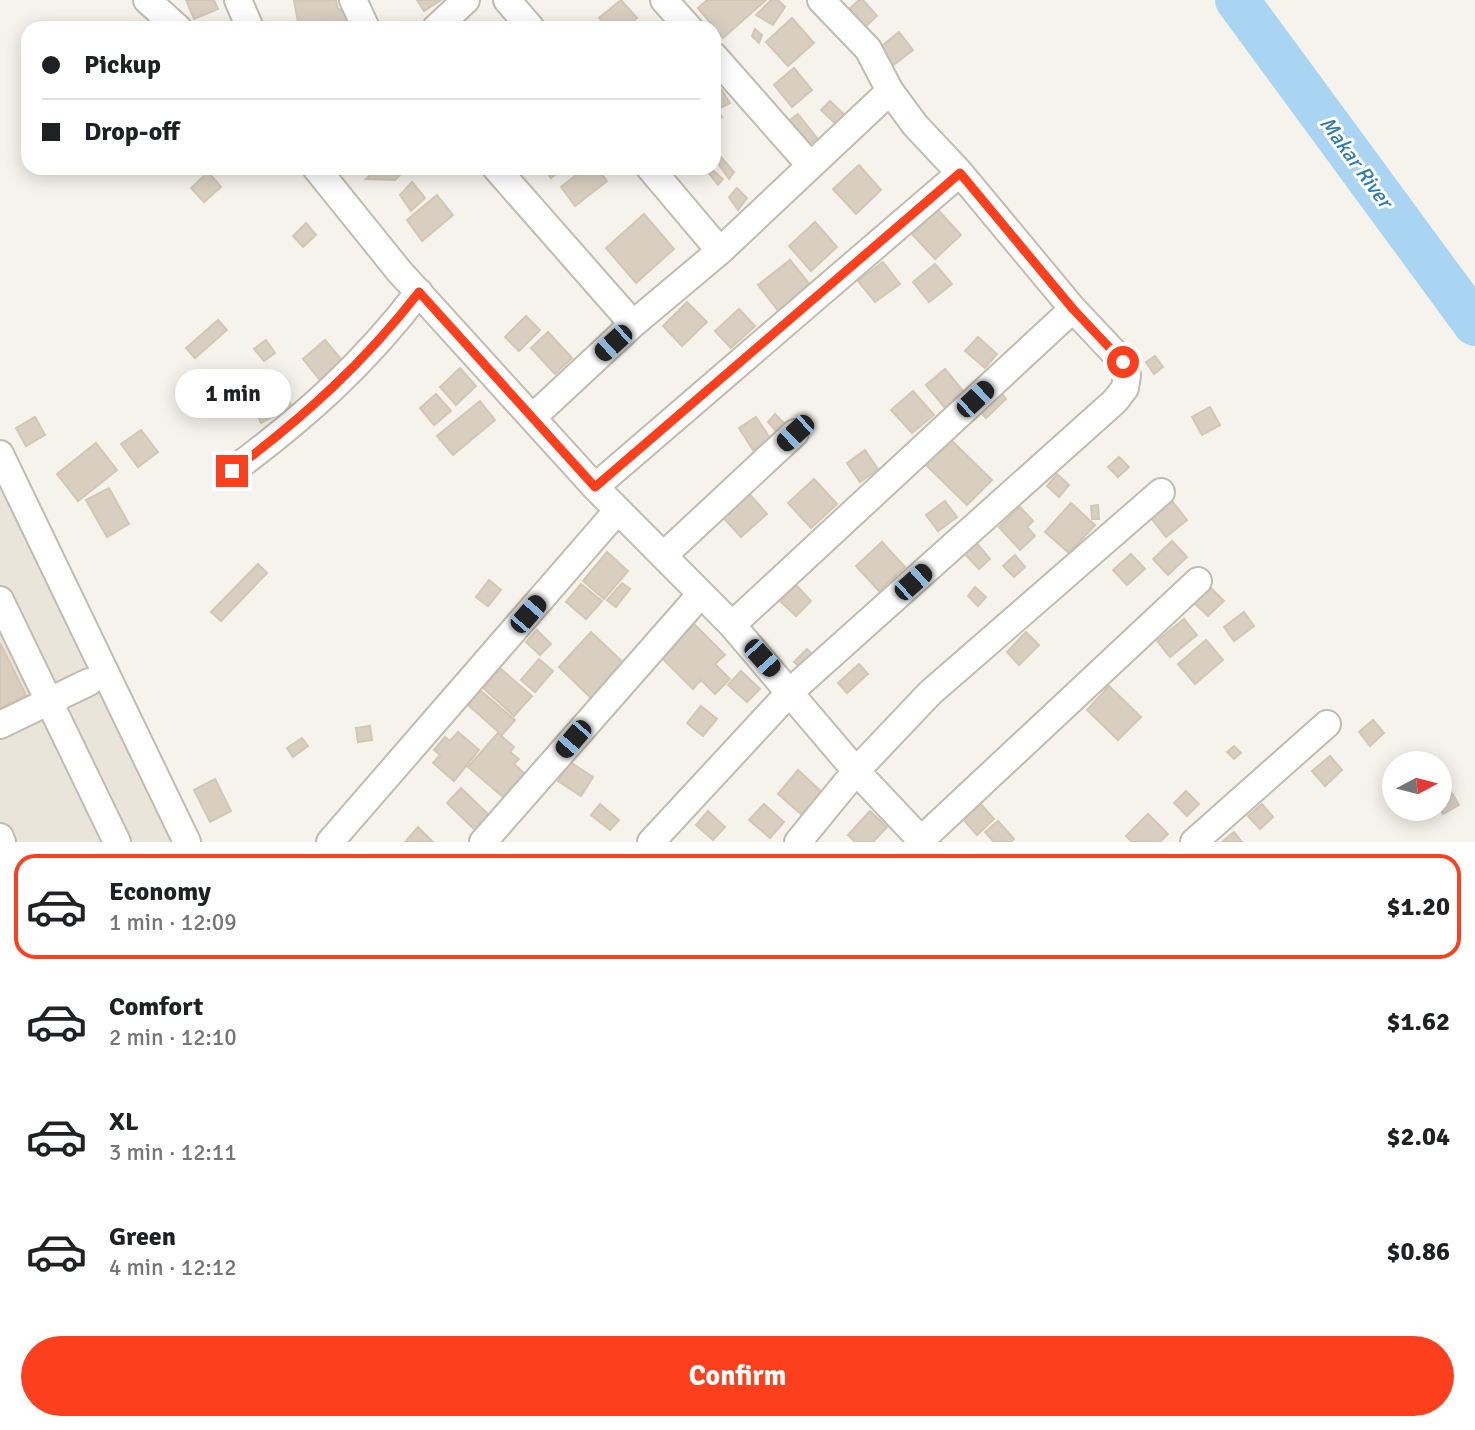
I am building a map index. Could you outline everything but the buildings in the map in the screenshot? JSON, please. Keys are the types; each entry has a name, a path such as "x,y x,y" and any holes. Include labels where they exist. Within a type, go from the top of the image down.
{"street":[{"path":"147,0 170,21"},
{"path":"238,0 247,21"},
{"path":"353,0 363,21"},
{"path":"444,21 466,0"},
{"path":"507,0 524,21"},
{"path":"664,0 683,21"},
{"path":"651,842 791,691 1115,401 1125,388 1127,375 1123,362 1073,309 960,173 915,125 890,91 868,49 821,0"},
{"path":"721,64 810,165"},
{"path":"533,416 633,324 720,251 810,165 861,122 890,91"},
{"path":"595,487 960,173"},
{"path":"321,175 363,229 419,292 595,487 732,625 791,691 856,771 922,841 1198,581"},
{"path":"502,175 633,324"},
{"path":"656,175 720,251"},
{"path":"232,471 297,422 325,396 380,343 419,292"},
{"path":"732,625 1073,309"},
{"path":"664,555 795,433"},
{"path":"0,454 185,841"},
{"path":"798,842 856,771 930,693 1161,492"},
{"path":"330,842 618,510"},
{"path":"483,842 700,595"},
{"path":"0,600 117,842"},
{"path":"0,725 89,682"},
{"path":"1194,842 1327,724"}],"shaded area":[{"path":"0,476 174,842 0,842"}],"waterway":[{"name":"Makar River","path":"1237,0 1475,324"}],"route":[{"path":"232,471 297,422 334,388 380,343 419,292 595,487 960,173 1073,309 1123,362"}]}
